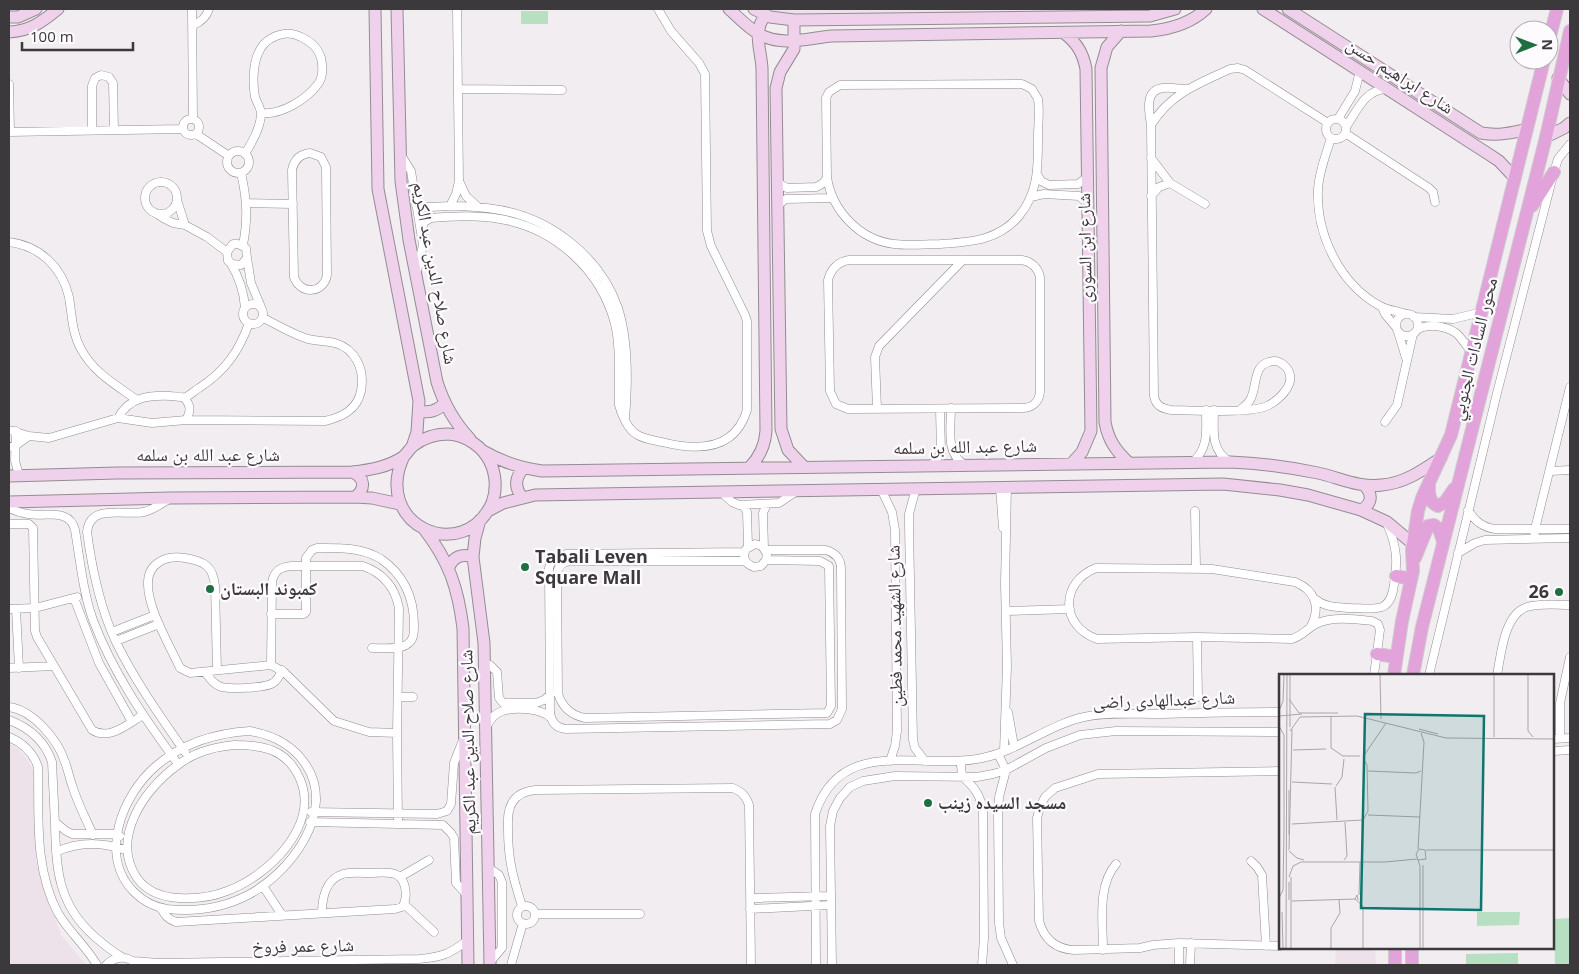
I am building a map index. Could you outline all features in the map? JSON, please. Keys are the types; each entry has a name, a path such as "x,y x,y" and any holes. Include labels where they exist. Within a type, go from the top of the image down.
{"main road":[{"path":"9,17 18,17 36,9"},
{"path":"9,32 24,30 40,24 58,9"},
{"path":"375,9 378,189 418,393 420,410 417,432 412,447"},
{"name":"شارع صلاح الدين عبد الكريم","path":"397,9 403,204 437,382 450,415 473,442"},
{"path":"729,9 758,34 772,39 795,41 832,36 1165,30 1192,20 1206,9"},
{"path":"754,9 766,16 794,20 1150,16 1175,9"},
{"name":"شارع ابراهيم حسن","path":"1263,9 1499,161 1515,178"},
{"name":"شارع ابراهيم حسن","path":"1288,9 1481,133 1503,135 1527,129"},
{"path":"749,468 764,447 766,431 762,68 758,34 760,23 766,16"},
{"path":"794,20 794,49 783,65 777,79 781,429 788,450 804,467"},
{"name":"شارع ابن السورى","path":"1120,31 1110,43 1103,57 1101,68 1105,422 1106,431 1114,448 1128,462"},
{"name":"محور السادات الجنوبي","path":"1413,674 1418,643 1546,137 1570,31"},
{"name":"شارع ابن السورى","path":"1064,33 1076,44 1084,58 1086,69 1091,431 1086,445 1072,463"},
{"path":"1360,71 1367,60"},
{"name":"محور السادات الجنوبي","path":"1394,674 1411,579 1413,562 1412,543 1418,511 1422,498 1451,435 1542,70"},
{"path":"1558,78 1570,94"},
{"path":"1546,137 1568,126"},
{"path":"1087,160 1102,160"},
{"path":"1526,217 1554,172"},
{"path":"1089,314 1104,314"},
{"path":"420,410 431,411 445,403"},
{"path":"484,516 493,500 495,480 490,462 483,451 473,442 462,436 436,435 423,439 404,456 396,480 396,492 400,504 414,523 436,533 454,533 471,528 502,503 535,495 1223,484 1308,495 1361,510 1387,522 1412,543"},
{"name":"شارع عبد الله بن سلمه","path":"483,451 498,460 542,471 1230,462 1291,467 1365,486 1382,486 1399,482 1415,475 1441,458"},
{"name":"شارع عبد الله بن سلمه","path":"14,476 118,473 352,472 374,469 390,464 404,456"},
{"path":"820,467 820,490"},
{"path":"522,497 518,490 517,481 519,474 524,468"},
{"path":"352,472 358,475 363,484 360,493 355,497"},
{"path":"1429,483 1430,498 1438,506 1445,502 1457,484"},
{"path":"1361,510 1367,507 1370,502 1371,496 1365,486"},
{"path":"9,502 170,498 355,497 372,498 400,504"},
{"name":"شارع صلاح الدين عبد الكريم","path":"484,516 475,538 473,557 474,575 483,626 490,964"},
{"path":"1413,562 1428,526 1434,525 1439,529 1443,541"},
{"name":"شارع صلاح الدين عبد الكريم","path":"424,529 437,546 449,568 455,584 463,628 468,965"},
{"path":"449,568 457,558 465,555 473,557"},
{"path":"1396,576 1411,579"},
{"path":"1377,654 1396,656"},
{"path":"1395,949 1395,965"},
{"path":"1412,949 1412,965"}],"street":[{"path":"192,9 193,119"},
{"path":"193,25 201,22 206,17 209,9"},
{"path":"450,206 456,194 459,181 457,9"},
{"path":"416,205 425,207 478,207 502,210 526,217 548,227 587,257 602,276 614,298 618,322 619,405 632,431 641,437 687,447 701,447 726,440 736,432 743,422 747,410 745,316 706,232 705,74 699,63 671,31 658,9"},
{"path":"245,154 258,127 262,113 255,96 254,76 257,56 262,47 273,38 288,34 298,35 307,40 320,55 322,74 318,83 308,94 289,106 276,112 262,113"},
{"path":"1151,125 1166,104 1188,89 1230,69 1238,68 1328,123"},
{"path":"1338,119 1355,91 1360,71"},
{"path":"92,130 93,82 98,76 102,75 109,77 113,83 114,130"},
{"path":"1016,83 1027,86 1036,93 1039,104 1038,174 1031,197 1023,212 1011,224 992,236 971,242 905,245 881,241 858,230 849,222 832,198 827,177 826,98 834,87 846,85 1016,83"},
{"path":"9,84 9,132 182,129 188,135 196,134 229,156"},
{"path":"1188,89 1163,88 1152,94 1148,106 1151,125 1154,396 1156,403 1162,408 1210,410 1241,410 1263,408 1278,399 1290,382 1288,369 1282,363 1266,362 1256,376 1251,399 1241,410"},
{"path":"458,89 562,90"},
{"path":"1387,89 1373,91 1366,98 1346,130 1338,139 1331,138 1326,131 1331,120 1342,120 1346,130 1429,188 1435,197 1435,202"},
{"path":"182,129 185,121 193,119 198,122 199,127 196,134"},
{"path":"1331,138 1321,169 1318,190 1319,211 1330,251 1340,268 1353,284 1382,307 1410,315 1453,319 1482,312"},
{"path":"1429,674 1468,510 1554,172 1558,159 1570,144"},
{"path":"238,151 245,154 249,164 245,171 234,172 228,167 227,160 231,154 238,151"},
{"path":"400,153 411,172 423,250 416,273"},
{"path":"316,154 321,157 326,167 327,275 324,285 314,290 309,291 299,286 294,277 293,204 293,165 300,156 316,154"},
{"path":"1151,158 1170,183 1205,204"},
{"path":"241,172 247,203 247,225 242,245"},
{"path":"1038,174 1041,181 1049,185 1078,184 1088,177"},
{"path":"777,182 787,188 811,187 823,184 827,177"},
{"path":"459,181 466,196 478,207"},
{"path":"184,225 177,193 173,187 167,182 153,184 148,190 146,197 147,204 154,212 173,223 184,225 208,237 226,252 228,261 239,278 244,298 245,308 243,315 249,323 257,324 264,314 251,283 248,253 242,245 233,244 226,252"},
{"path":"1151,196 1160,187 1170,183"},
{"path":"811,187 811,198"},
{"path":"1031,197 1044,194 1079,196 1088,204"},
{"path":"778,208 786,199 832,198"},
{"path":"154,212 161,214 169,212 177,200"},
{"path":"247,203 293,204"},
{"path":"436,207 437,217"},
{"path":"467,207 467,216"},
{"path":"420,232 424,222 428,219 467,216 488,217 515,222 540,232 563,246 583,265 596,281 618,322"},
{"path":"9,242 20,243 34,249 47,258 58,270 65,284 75,336 81,350 100,374 137,400"},
{"path":"228,261 236,265 245,262 247,258"},
{"path":"849,260 1022,260 1028,261 1036,268 1040,277 1040,392 1036,402 1026,408 951,408 844,408 836,404 831,396 828,280 832,270 839,263 849,260"},
{"path":"877,409 875,361 877,350 963,260"},
{"path":"245,308 252,304 261,307"},
{"path":"1382,307 1385,314 1404,336 1430,325 1450,330 1457,334 1472,353"},
{"path":"1406,363 1397,329 1398,318 1410,315"},
{"path":"1385,422 1397,405 1406,363 1418,325 1410,315"},
{"path":"14,476 15,461 12,430 29,436 48,438 118,418 152,423 186,420 325,421 344,415 352,409 358,401 362,382 358,361 351,352 333,342 314,340 296,335 263,318"},
{"path":"118,418 131,402 163,396 184,398 210,381 230,362 244,337 249,323"},
{"path":"1534,539 1570,387"},
{"path":"184,398 190,408 186,420"},
{"path":"951,408 953,453 956,458 966,465"},
{"path":"932,465 941,452 940,409"},
{"path":"1194,461 1202,452 1206,441 1210,410"},
{"path":"1210,410 1216,447 1219,453 1230,462"},
{"path":"13,446 29,436"},
{"path":"1550,471 1570,470"},
{"path":"1004,487 1001,512 1006,538 1006,706 1001,753 1006,770 999,797 998,812 998,923 1001,938 1013,965"},
{"name":"شارع الشهيد محمد فطين","path":"916,488 908,526 913,740 915,748 925,761"},
{"name":"شارع الشهيد محمد فطين","path":"881,489 892,512 896,530 897,732 890,761"},
{"path":"720,491 732,502 767,504 779,503 798,490"},
{"path":"170,498 153,509 143,512 96,514 91,519 87,532 99,593 116,642 148,699 189,758"},
{"path":"743,504 747,512 745,561"},
{"path":"615,557 745,561 754,567 761,566 766,560 763,513 767,504"},
{"path":"9,508 28,514 63,515 72,521 86,595 101,639 115,669 143,715 178,764"},
{"path":"1468,510 1472,517 1486,528 1570,529"},
{"path":"1195,511 1196,568"},
{"path":"1314,598 1334,608 1373,608 1383,606 1389,601 1393,593 1398,566 1387,522"},
{"path":"9,524 29,524 33,528 34,622 37,637 92,730 103,734 111,733 143,715"},
{"path":"1458,553 1470,545 1485,540 1570,538"},
{"path":"485,730 490,720 501,712 535,710 544,712 556,726 566,729 834,722 842,713 841,563 836,554 826,550 765,549 758,544 746,549 566,562 559,566 557,570 554,694 550,718"},
{"path":"271,614 304,614 306,612 306,566 308,554 317,548 344,548 366,552 392,568 402,580 414,609 414,634 412,641 406,646 398,648 372,648"},
{"path":"217,670 214,580 212,574 200,560 177,557 167,558 158,562 148,578 148,587 155,614 180,668 190,673 271,666 282,670 334,721 369,732 397,733"},
{"path":"554,694 568,710 579,717 824,714 829,711 831,706 830,570 827,564 820,561 766,560"},
{"path":"271,666 272,582 277,571 284,567 363,566 373,569 381,575 394,590 399,608 398,823"},
{"path":"1096,568 1212,568 1295,582 1303,585 1314,598 1317,608 1316,618 1306,632 1292,639 1197,637 1097,639 1087,636 1078,629 1072,620 1070,610 1070,593 1078,579 1086,572 1096,568"},
{"path":"19,668 12,609 35,608 99,593"},
{"path":"74,598 99,663 132,722"},
{"path":"1498,674 1510,622 1516,613 1536,605 1570,605"},
{"path":"1372,622 1373,608"},
{"path":"1006,611 1070,610"},
{"path":"112,632 155,614"},
{"path":"1311,626 1333,619 1378,624 1380,630 1374,674"},
{"path":"116,642 159,624"},
{"path":"831,628 842,627"},
{"path":"1197,637 1198,696"},
{"path":"831,648 842,647"},
{"path":"1570,657 1569,669 1560,704 1556,738 1570,738"},
{"path":"484,664 493,667 497,672 501,702"},
{"path":"9,668 54,666"},
{"path":"205,672 214,684 221,687 230,687 272,684 282,670"},
{"path":"501,702 536,703 554,694"},
{"path":"398,697 413,697"},
{"path":"501,702 498,707 501,712"},
{"path":"1006,706 1014,746"},
{"path":"9,707 15,708 36,721 54,739 65,761 78,803 93,834"},
{"name":"شارع عبدالهادى راضى","path":"816,965 815,814 819,801 826,790 840,775 855,766 878,761 963,761 1001,753 1069,721 1100,715 1279,712"},
{"path":"678,716 678,726"},
{"path":"9,720 37,737 27,748"},
{"path":"250,731 264,734 278,740 301,758 309,770 314,784 316,798 313,822 292,857 263,886 240,898 214,907 179,910 161,908 144,901 130,889 118,865 115,846 117,834 122,815 131,797 142,780 156,766 182,748 206,737 235,732 250,731"},
{"name":"شارع عبدالهادى راضى","path":"832,965 830,826 833,811 840,798 850,788 863,781 895,776 977,776 1006,770 1063,740 1098,732 1279,732"},
{"path":"9,737 27,748 38,767 40,856 47,886 60,915 97,965"},
{"name":"شارع عمر فروخ","path":"37,737 49,752 52,762 56,852 60,884 72,910 90,932 106,947 122,957 135,963 179,964 427,962 453,952 468,940"},
{"path":"304,812 437,814 447,811 450,808 454,764 464,737"},
{"path":"234,745 266,747 284,757 297,772 303,791 304,812 291,840 264,871 228,891 208,897 166,898 156,894 142,884 132,871 126,850 127,838 134,817 146,797 160,779 178,764 218,747 234,745"},
{"path":"1554,750 1570,750"},
{"path":"963,761 961,766 962,776 977,791 983,812 984,938 982,965"},
{"path":"855,766 863,781"},
{"path":"1279,771 1108,772 1087,776 1054,788 1045,797 1037,818 1039,921 1047,939 1055,946 1064,949 1103,950 1179,943 1279,946"},
{"path":"521,922 516,916 520,908 508,851 508,811 518,796 526,791 534,790 733,788 741,792 749,805 751,965"},
{"path":"301,821 438,824 447,827 454,838 456,883 467,895"},
{"path":"55,822 72,834 117,834 127,838"},
{"path":"56,852 69,846 80,844 115,846 126,850"},
{"path":"400,877 429,860"},
{"path":"1250,861 1262,875 1266,946"},
{"path":"1103,950 1103,888 1110,871 1116,864"},
{"path":"489,868 501,879 502,910 502,948 490,964"},
{"path":"322,913 327,887 334,879 343,874 389,873 400,877 405,890 404,904"},
{"path":"263,886 282,915"},
{"path":"750,898 831,896"},
{"path":"161,908 164,915 176,922 395,909 404,904"},
{"path":"404,904 434,932"},
{"path":"750,909 831,905"},
{"path":"502,910 528,906 534,910 535,914 530,923 502,920"},
{"path":"535,914 640,914"},
{"path":"511,965 521,922"},
{"path":"1178,965 1179,943"},
{"path":"1190,965 1191,943"},
{"path":"106,965 116,958 122,957"}],"shaded area":[{"path":"763,9 1165,9 1092,12 793,15"},
{"path":"9,743 27,759 34,771 36,862 61,935 86,965 9,965"},
{"path":"1336,949 1375,949 1376,965 1335,965"}],"green space":[{"path":"521,11 548,11 548,24 521,24"},
{"path":"1570,918 1570,965 1555,965 1554,919"},
{"path":"1518,953 1518,965 1466,965 1466,954"}],"place":[{"name":"Tabali Leven Square Mall","path":"525,567"},
{"name":"كمبوند البستان","path":"210,589"},
{"name":"26","path":"1559,592"},
{"name":"مسجد السيده زينب","path":"928,803"}]}
